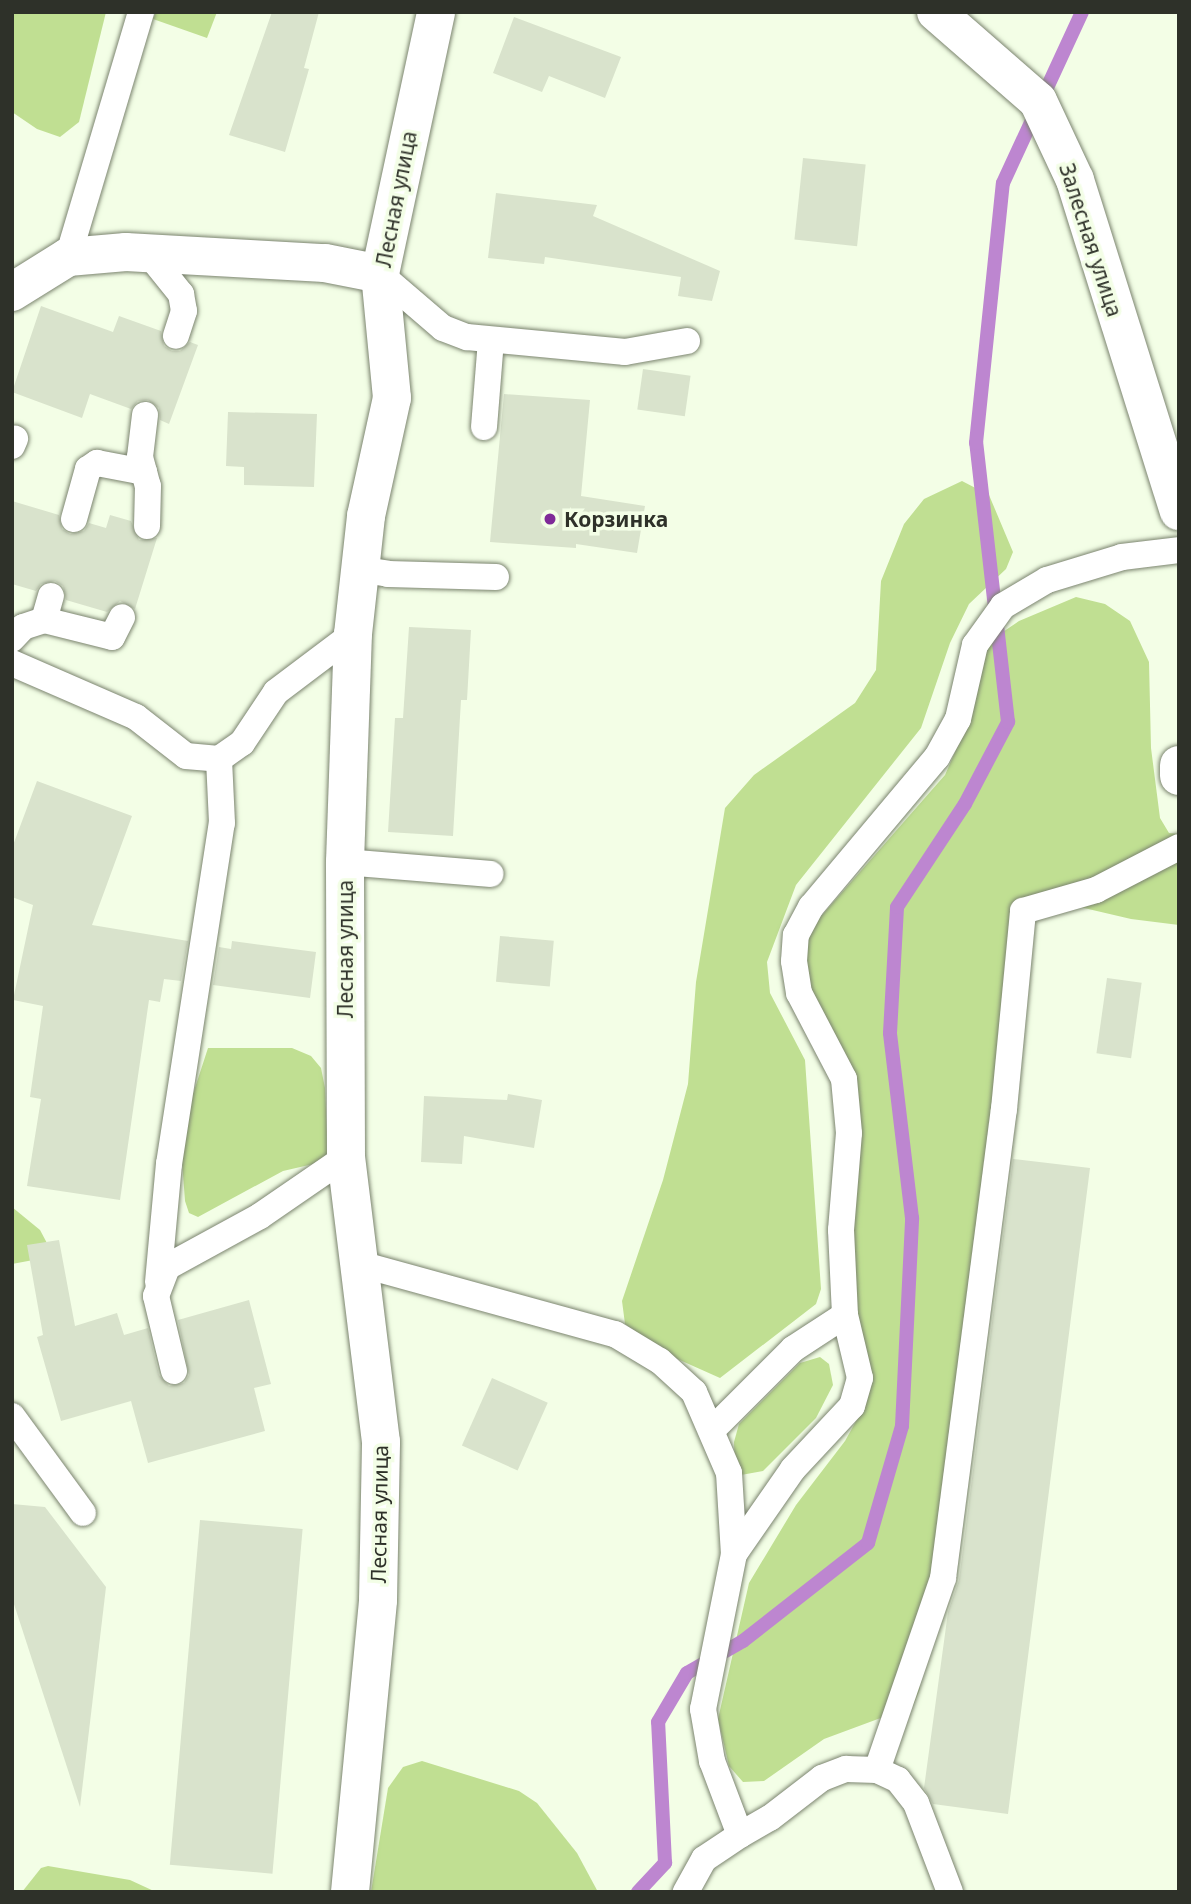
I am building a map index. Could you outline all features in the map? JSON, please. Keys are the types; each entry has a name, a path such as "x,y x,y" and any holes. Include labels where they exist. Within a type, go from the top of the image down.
{"street":[{"name":"Лесная улица","path":"350,1892 378,1600 381,1442 346,1157 345,862 353,634 358,569 392,398 380,274 436,12"},
{"name":"Залесная улица","path":"936,12 1038,101 1075,180 1179,510"},
{"path":"12,292 68,257 148,253 326,263 380,274"},
{"path":"1179,765 1179,776"}],"lane":[{"path":"68,257 141,12"},
{"path":"148,253 181,293 184,311 176,337"},
{"path":"380,274 443,328 491,340 625,352 687,341"},
{"path":"485,427 491,340"},
{"path":"145,415 140,457 144,472 147,526"},
{"path":"75,519 89,469 97,463 144,472"},
{"path":"734,1554 793,1469 852,1406 860,1378 845,1315 841,1230 849,1133 844,1079 799,993 796,936 811,907 937,757 958,719 975,645 1003,606 1047,580 1122,557 1179,550"},
{"path":"358,569 388,574 496,577"},
{"path":"12,639 47,608 103,638 112,637 122,617"},
{"path":"12,663 136,717 186,757 219,759 242,743 276,692 353,634"},
{"path":"174,1371 156,1296 177,1110 222,823 219,759"},
{"path":"877,1770 943,1578 1004,1108 1023,911 1096,890 1179,847"},
{"path":"345,862 491,874"},
{"path":"158,1282 167,1267 190,1251 260,1216 346,1157"},
{"path":"360,1264 615,1334 660,1361 694,1392 729,1473 734,1554 703,1709 712,1761 740,1835"},
{"path":"712,1430 793,1349 845,1315"},
{"path":"12,1416 83,1513"},
{"path":"686,1892 704,1858 771,1818 821,1778 846,1769 877,1770 898,1780 916,1803 950,1892"}],"green space":[{"path":"12,12 106,12 79,122 60,137 37,129 12,112"},
{"path":"156,12 217,12 207,38 153,19"},
{"path":"962,481 989,495 1013,552 1006,569 969,604 950,643 921,728 796,885 767,962 770,993 805,1060 821,1289 816,1304 720,1378 664,1353 625,1324 622,1301 663,1180 688,1084 696,982 725,808 754,775 855,703 876,670 881,581 904,524 924,499"},
{"path":"1076,597 1105,604 1130,621 1149,662 1151,748 1160,818 1169,833 1179,834 1179,925 1131,919 1037,897 973,1245 937,1554 918,1635 920,1689 913,1706 824,1739 764,1781 743,1782 729,1766 718,1719 749,1583 796,1505 845,1441 865,1405 850,1316 854,1117 801,987 809,930 945,775 969,720 976,666 991,640 1019,621"},
{"path":"208,1048 292,1048 311,1056 321,1068 325,1088 328,1155 322,1162 283,1171 198,1217 189,1213 185,1201 180,1134"},
{"path":"12,1207 40,1230 48,1245 44,1258 12,1264"},
{"path":"820,1357 829,1364 833,1385 816,1418 763,1471 741,1475 735,1468 734,1442 739,1424 800,1363"},
{"path":"422,1761 519,1791 537,1803 577,1853 598,1892 371,1892 388,1788 403,1767"},
{"path":"48,1866 130,1880 156,1892 22,1892 41,1868"}],"building":[{"path":"272,12 319,12 304,68 309,69 285,152 229,135"},
{"path":"514,17 621,57 605,98 549,76 542,92 493,73"},
{"path":"803,158 866,165 857,246 794,240"},
{"path":"496,193 597,205 593,216 720,271 712,301 678,296 681,277 545,257 544,264 488,258"},
{"path":"41,306 113,332 119,316 161,331 164,346 172,351 180,351 190,342 198,345 169,424 160,420 159,408 148,400 138,401 131,409 90,394 82,418 12,392"},
{"path":"643,369 691,376 685,416 637,410"},
{"path":"504,394 590,400 581,496 645,506 637,553 576,544 576,548 490,542"},
{"path":"228,412 317,414 314,487 244,485 244,467 226,466"},
{"path":"12,501 59,515 62,529 70,534 84,531 89,523 106,528 110,515 131,521 139,540 157,538 135,609 120,601 107,612 66,600 63,586 55,581 41,584 36,591 12,584"},
{"path":"409,627 471,630 467,700 461,700 453,836 388,832 395,718 403,718"},
{"path":"37,781 132,816 92,925 188,941 181,981 164,979 160,1002 149,1000 120,1200 27,1186 41,1099 30,1097 43,1006 13,1000 33,905 12,897 12,848"},
{"path":"500,936 554,941 550,987 496,982"},
{"path":"232,941 316,952 310,998 213,985 219,947 231,949"},
{"path":"1107,978 1142,983 1131,1058 1096,1053"},
{"path":"508,1094 542,1100 534,1148 464,1136 462,1164 421,1162 424,1096 507,1100"},
{"path":"1013,1159 1090,1168 1008,1814 933,1804 924,1788 948,1612 959,1580"},
{"path":"59,1240 75,1326 117,1313 124,1335 148,1328 159,1375 169,1386 184,1383 189,1375 178,1320 249,1300 271,1384 254,1388 265,1431 148,1463 131,1401 61,1421 37,1337 43,1335 27,1245"},
{"path":"492,1378 548,1403 518,1470 462,1446"},
{"path":"12,1504 45,1507 106,1587 80,1807 12,1598"},
{"path":"200,1520 303,1529 272,1874 170,1865"}],"waterway":[{"path":"638,1892 665,1863 658,1722 687,1673 743,1641 868,1543 902,1426 912,1218 890,1033 897,907 965,804 1008,722 976,443 1003,183 1082,12"}],"place":[{"name":"Корзинка","path":"550,519"}]}
